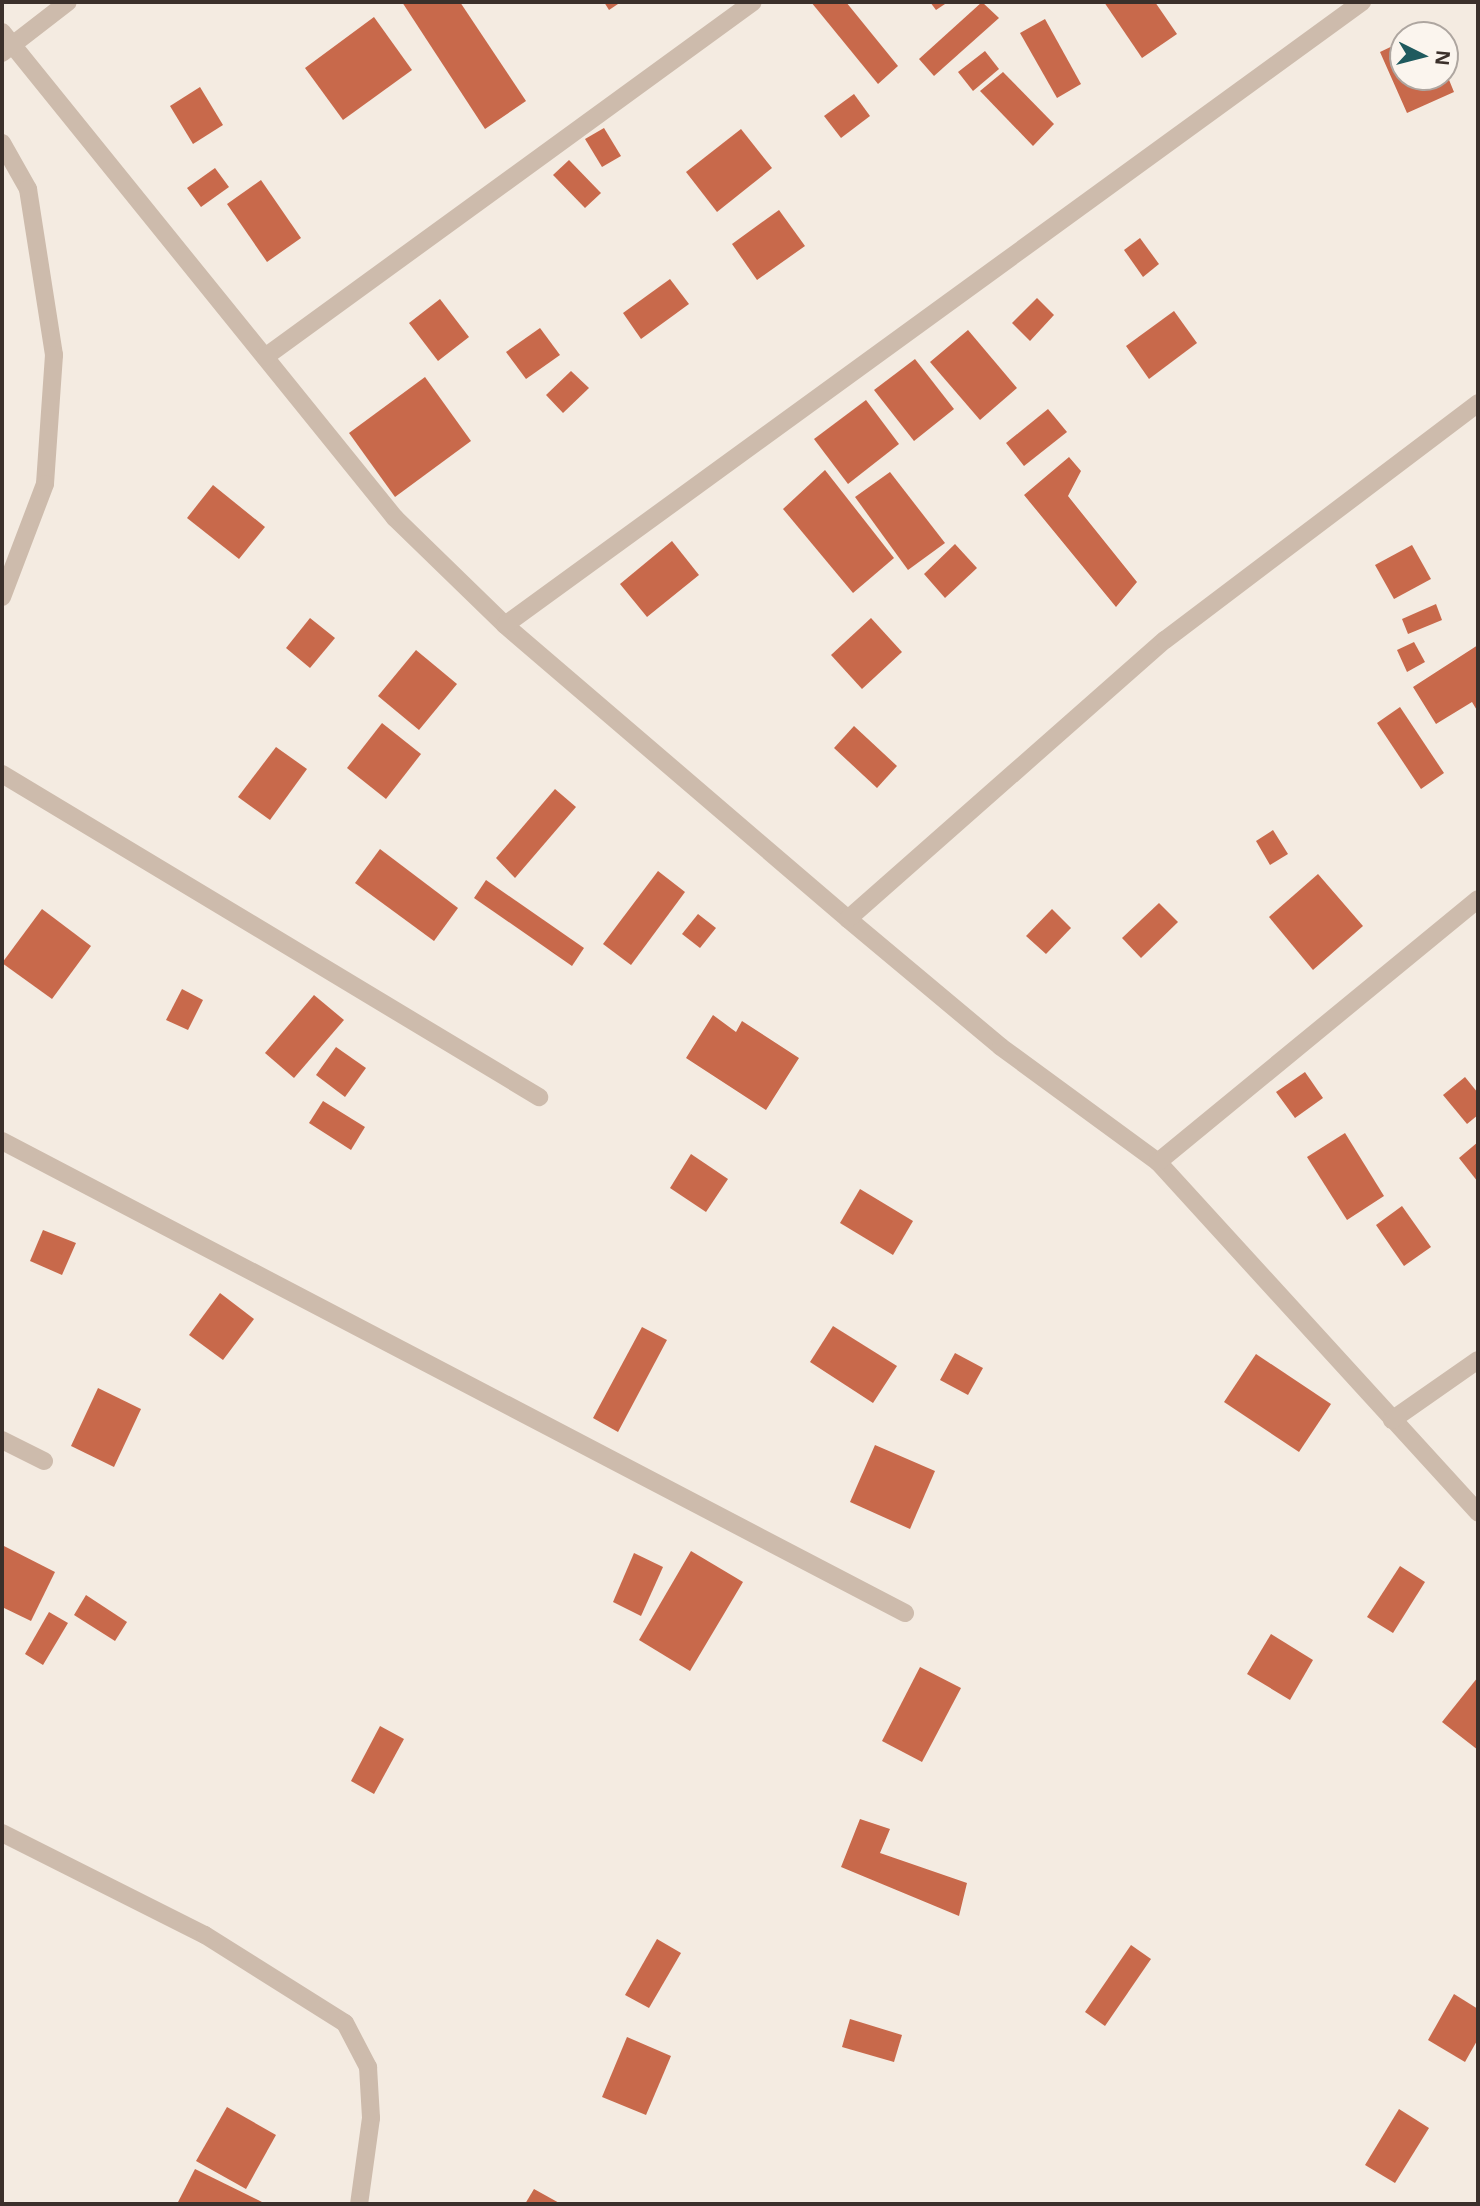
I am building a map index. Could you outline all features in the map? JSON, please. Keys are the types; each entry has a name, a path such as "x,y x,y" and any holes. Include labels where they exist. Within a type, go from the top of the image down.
{"street":[{"path":"68,2 5,42 395,518 505,625 848,919 1001,1047 1158,1162 1478,1513"},
{"path":"265,357 753,2"},
{"path":"505,625 1362,2"},
{"path":"2,143 28,189 54,355 44,484 2,597"},
{"path":"848,919 1165,640 1478,403"},
{"path":"2,774 538,1097"},
{"path":"1158,1162 1478,899"},
{"path":"2,1141 905,1612"},
{"path":"1392,1420 1478,1360"},
{"path":"2,1440 44,1461"},
{"path":"2,1833 205,1936 345,2023 368,2067 370,2093 359,2204"}],"building":[{"path":"402,2 460,2 526,101 485,129"},
{"path":"604,2 621,2 609,10"},
{"path":"811,2 846,2 898,66 878,84"},
{"path":"930,2 948,2 936,10"},
{"path":"982,2 999,18 934,76 919,59"},
{"path":"1104,2 1155,2 1177,34 1142,58"},
{"path":"374,17 412,70 343,120 305,68"},
{"path":"1045,19 1081,84 1057,98 1020,33"},
{"path":"1389,48 1389,72 1380,52"},
{"path":"985,51 999,69 973,91 958,72"},
{"path":"1003,72 1054,124 1033,146 980,91"},
{"path":"200,87 223,125 193,144 170,106"},
{"path":"1397,91 1454,91 1454,92 1407,113"},
{"path":"854,94 870,116 841,138 824,116"},
{"path":"604,128 621,156 602,167 585,139"},
{"path":"741,129 772,168 717,212 686,172"},
{"path":"569,160 601,193 585,208 553,175"},
{"path":"215,168 229,187 201,207 187,188"},
{"path":"261,180 301,238 267,262 227,204"},
{"path":"779,210 805,246 757,280 732,244"},
{"path":"1140,238 1159,264 1143,277 1124,250"},
{"path":"670,279 689,304 641,339 623,313"},
{"path":"1037,298 1054,315 1030,341 1012,323"},
{"path":"440,299 469,337 438,361 409,323"},
{"path":"1174,311 1197,343 1149,379 1126,346"},
{"path":"540,328 560,355 526,379 506,352"},
{"path":"968,330 1017,388 980,420 930,362"},
{"path":"915,359 954,409 914,441 874,390"},
{"path":"571,371 589,388 563,413 546,395"},
{"path":"425,377 471,441 395,497 349,433"},
{"path":"866,400 899,444 848,484 814,439"},
{"path":"1048,409 1067,432 1024,466 1006,443"},
{"path":"1069,457 1081,471 1068,496 1137,582 1116,607 1024,495"},
{"path":"825,470 894,558 853,593 783,509"},
{"path":"890,472 945,543 908,570 855,497"},
{"path":"213,485 265,527 239,559 187,518"},
{"path":"672,541 699,575 647,617 620,584"},
{"path":"955,544 977,568 945,598 924,574"},
{"path":"1412,545 1431,579 1394,599 1375,565"},
{"path":"1436,604 1442,620 1408,634 1402,619"},
{"path":"310,618 335,638 310,668 286,648"},
{"path":"871,618 902,652 862,689 831,655"},
{"path":"1414,642 1425,662 1407,672 1397,650"},
{"path":"1478,645 1478,712 1472,702 1436,724 1413,687"},
{"path":"416,650 457,684 419,730 378,696"},
{"path":"1400,707 1444,773 1421,789 1377,723"},
{"path":"382,723 421,754 386,799 347,768"},
{"path":"854,726 897,766 877,788 834,748"},
{"path":"276,747 307,769 270,820 238,797"},
{"path":"555,789 576,807 515,878 496,858"},
{"path":"1273,830 1288,854 1270,865 1256,841"},
{"path":"380,849 458,908 434,941 355,883"},
{"path":"658,871 685,892 631,965 603,944"},
{"path":"1318,874 1363,926 1313,970 1269,917"},
{"path":"486,880 584,948 572,966 474,898"},
{"path":"1159,903 1178,922 1141,958 1122,938"},
{"path":"42,909 91,946 52,999 2,963"},
{"path":"1052,909 1071,928 1046,954 1026,936"},
{"path":"698,914 716,928 700,948 682,934"},
{"path":"182,989 203,1000 188,1030 166,1020"},
{"path":"314,995 344,1020 294,1078 265,1053"},
{"path":"713,1015 736,1032 742,1021 799,1058 766,1110 686,1058"},
{"path":"336,1047 366,1068 345,1097 316,1075"},
{"path":"1305,1072 1323,1098 1295,1118 1276,1092"},
{"path":"1465,1077 1478,1093 1478,1115 1467,1124 1443,1095"},
{"path":"323,1101 365,1127 351,1150 309,1123"},
{"path":"1345,1133 1384,1196 1347,1220 1307,1157"},
{"path":"1478,1142 1478,1182 1459,1158"},
{"path":"691,1154 728,1179 706,1212 670,1188"},
{"path":"860,1189 913,1221 893,1255 840,1223"},
{"path":"1402,1206 1431,1247 1404,1266 1376,1225"},
{"path":"43,1230 76,1243 62,1275 30,1261"},
{"path":"220,1293 254,1319 223,1360 189,1335"},
{"path":"833,1326 897,1366 873,1403 810,1362"},
{"path":"642,1327 667,1340 618,1432 593,1418"},
{"path":"955,1353 983,1368 968,1395 940,1380"},
{"path":"1256,1354 1331,1404 1299,1452 1224,1402"},
{"path":"98,1388 141,1409 114,1467 71,1446"},
{"path":"875,1445 935,1471 910,1529 850,1502"},
{"path":"2,1545 55,1572 31,1621 2,1607"},
{"path":"691,1551 743,1582 690,1671 639,1640"},
{"path":"634,1553 663,1567 641,1616 613,1602"},
{"path":"1400,1566 1425,1582 1393,1633 1367,1617"},
{"path":"86,1595 127,1622 115,1641 74,1615"},
{"path":"49,1612 68,1623 43,1665 25,1654"},
{"path":"1271,1634 1313,1660 1290,1700 1247,1674"},
{"path":"920,1667 961,1688 922,1762 882,1741"},
{"path":"1478,1677 1478,1750 1442,1722"},
{"path":"380,1726 404,1739 374,1794 351,1781"},
{"path":"860,1819 890,1829 880,1853 967,1883 959,1916 841,1867"},
{"path":"657,1939 681,1953 649,2008 625,1995"},
{"path":"1131,1945 1151,1959 1105,2026 1085,2012"},
{"path":"1454,1994 1478,2009 1478,2039 1465,2062 1428,2040"},
{"path":"850,2019 902,2035 894,2062 842,2047"},
{"path":"627,2037 671,2056 646,2115 602,2097"},
{"path":"227,2107 276,2135 246,2189 196,2161"},
{"path":"1399,2109 1429,2128 1395,2183 1365,2165"},
{"path":"195,2169 266,2204 177,2204"},
{"path":"534,2189 561,2204 525,2204"}]}
